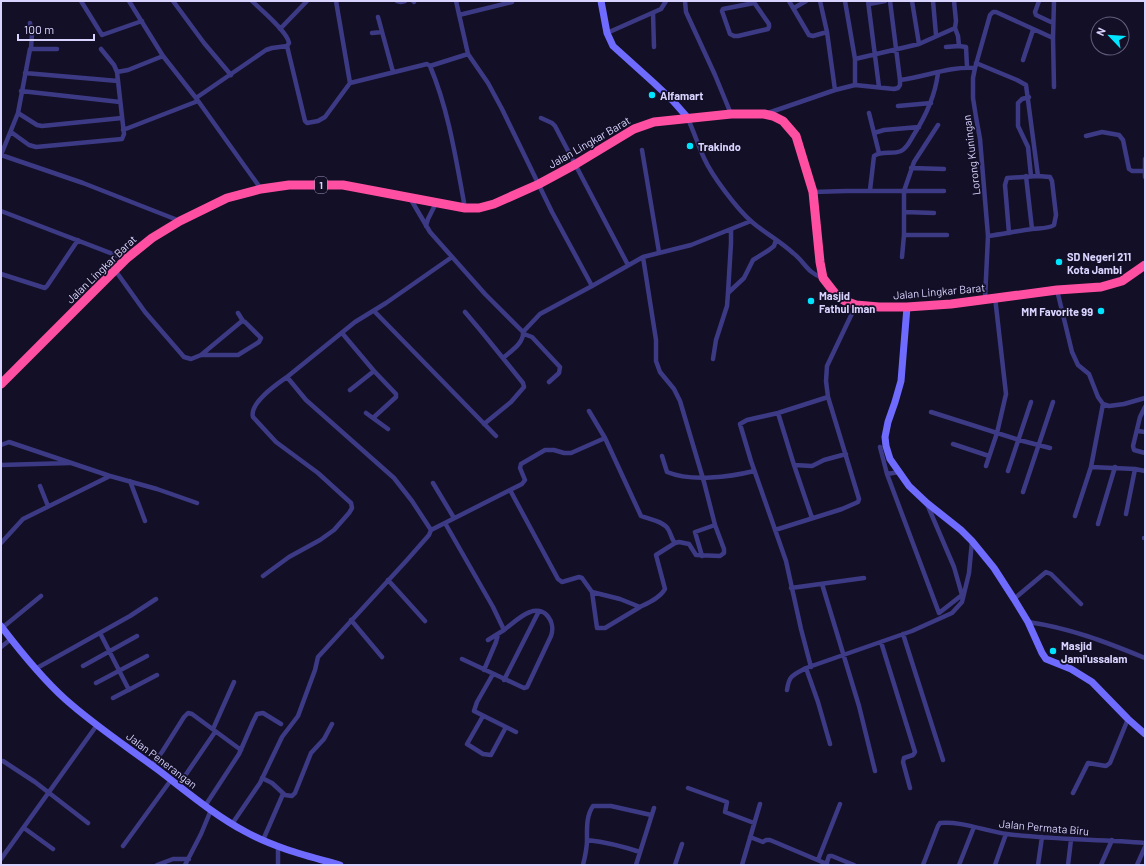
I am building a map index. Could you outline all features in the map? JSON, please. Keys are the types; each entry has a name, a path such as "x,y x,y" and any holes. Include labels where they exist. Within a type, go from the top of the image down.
{"highway":[{"name":"Jalan Lingkar Barat","path":"1,384 126,259 152,238 180,221 227,198 261,189 289,185 343,185 465,208 479,208 494,204 539,184 576,164 634,129 654,122 688,118 731,114 764,114 773,116 783,121 796,136 813,192 823,278 837,296 856,305 907,307 951,304 995,297 1101,287 1112,285 1129,277 1145,265"}],"street":[{"path":"81,1 102,35 142,21"},
{"path":"129,1 163,56 197,100 261,189"},
{"path":"173,1 204,43 231,75"},
{"path":"252,1 289,40 287,46 306,123 318,121 325,117 350,83 427,64 430,66 468,54"},
{"path":"280,29 307,1"},
{"path":"336,1 350,83"},
{"path":"397,1 405,1"},
{"path":"456,1 468,54 488,83 502,109 552,212 592,286"},
{"path":"601,1 607,32 613,46 617,52 673,101 688,118 704,159 711,172 728,196 751,221 799,258 809,271 823,278"},
{"path":"607,32 653,13 663,7 666,1"},
{"path":"685,1 686,12 731,114"},
{"path":"790,1 809,35 813,36 827,32"},
{"path":"794,8 806,1"},
{"path":"820,1 827,32 835,90"},
{"path":"845,1 855,60 855,85"},
{"path":"879,87 869,3 885,1"},
{"path":"764,114 835,90 855,85 894,89 898,88 900,85 900,80 890,1"},
{"path":"912,1 919,44"},
{"path":"933,1 936,36"},
{"path":"954,1 956,21 954,28 958,36 959,46"},
{"path":"1038,1 1035,12 1036,14 1053,23"},
{"path":"1054,1 1054,87"},
{"path":"459,16 512,2"},
{"path":"753,2 769,24 768,29 738,36 730,34 722,11 723,9 753,2"},
{"name":"Lorong Kuningan","path":"984,299 988,236 980,140 973,98 975,66 990,15 993,12 996,12 1033,30"},
{"path":"653,13 654,47"},
{"path":"378,17 393,72"},
{"path":"30,23 32,34 31,48 21,91 18,112 1,155 83,183 180,221"},
{"path":"855,60 919,44 954,28"},
{"path":"1023,60 1033,30 1053,38"},
{"path":"372,33 382,32"},
{"path":"123,130 197,100 266,50 287,46"},
{"path":"946,47 965,46 967,67"},
{"path":"31,48 57,49"},
{"path":"11,132 29,145 36,147 122,139 124,136 117,72 114,65 101,50"},
{"path":"117,72 128,70 163,56"},
{"path":"430,66 440,91 452,138 465,208"},
{"path":"900,80 975,66 1024,83 1029,97 1038,176"},
{"path":"25,73 118,81"},
{"path":"870,190 874,156 880,153 901,151 908,144 919,127 931,103 936,87 938,73"},
{"path":"21,91 120,102"},
{"path":"1029,97 1022,99 1018,103 1018,126 1029,155 1028,176 1032,229"},
{"path":"898,106 931,103"},
{"path":"18,112 42,126 122,118"},
{"path":"870,113 880,153"},
{"path":"541,118 554,125 576,164 628,265"},
{"path":"902,257 905,212 904,190 916,157 938,125"},
{"path":"874,133 884,130 919,127"},
{"path":"1086,136 1102,132 1119,135 1123,140 1128,169 1132,171 1145,171"},
{"path":"642,150 659,252"},
{"path":"1145,159 1145,177"},
{"path":"912,168 944,169"},
{"path":"988,236 1052,227 1054,226 1056,222 1052,178 1047,176 1028,176 1008,178 1005,181 1009,233"},
{"path":"813,192 870,190 944,191"},
{"path":"410,198 430,232 452,257 523,333 532,337 560,367 559,373 549,382"},
{"path":"426,226 436,203"},
{"path":"1,211 126,259"},
{"path":"905,212 934,213"},
{"path":"503,358 522,340 523,333 540,314 592,286 642,256 691,245 751,221"},
{"path":"713,359 716,340 727,306 731,243 730,230"},
{"path":"904,235 947,235"},
{"path":"1,274 44,288 47,286 78,240"},
{"path":"728,293 744,278 753,260 774,246 776,240"},
{"path":"510,490 558,579 562,582 579,577 582,578 592,592 595,622 597,628 600,629 605,628 663,593 665,587 656,555 679,542 689,544 696,555 717,557 724,553 680,401 674,389 660,372 656,361 656,340 642,256"},
{"path":"263,576 289,557 320,540 334,530 352,508 351,503 318,473 276,442 253,417 253,410 268,390 287,377 355,322 374,311 452,257"},
{"path":"115,270 145,312 184,357 191,360 201,355 238,323 243,321"},
{"path":"1057,290 1072,352 1078,365 1089,374 1098,397 1103,404 1109,406 1124,404 1145,398"},
{"path":"986,466 997,433 1006,394 995,297"},
{"path":"775,530 842,509 858,502 859,499 828,397 826,381 827,366 856,305"},
{"path":"907,307 901,381 888,422 885,437 890,459 909,486 926,503 961,530 994,568 1028,622 1046,659 1071,669 1092,682 1145,734"},
{"path":"374,311 496,436"},
{"path":"465,312 523,383 524,387 511,402 484,424"},
{"path":"201,355 238,356 259,342 261,338 243,321 238,313"},
{"path":"342,333 374,371 396,394 396,397 373,418"},
{"path":"350,390 374,371"},
{"path":"287,377 306,400 394,478 412,501 431,530"},
{"path":"828,397 778,413 747,420 740,424 754,471 786,562 808,668 830,744"},
{"path":"1008,471 1031,402"},
{"path":"1023,492 1053,402"},
{"path":"1075,516 1091,466 1103,404"},
{"path":"1145,407 1133,446 1134,450 1145,453"},
{"path":"589,411 605,438 641,516 665,526 668,529 671,540 675,544"},
{"path":"931,412 1019,440 1050,448"},
{"path":"366,413 388,429"},
{"path":"778,413 812,518"},
{"path":"1138,430 1145,432"},
{"path":"232,824 262,778 278,743 298,716 314,674 318,657 429,535 431,530 524,482 520,468 521,464 546,450 571,453 605,438"},
{"path":"1,445 9,442 110,476 157,489 198,503"},
{"path":"953,444 989,456"},
{"path":"880,447 887,474 938,612 962,595"},
{"path":"794,465 812,466 824,460 846,454"},
{"path":"662,456 667,472 702,478 725,477 754,471"},
{"path":"1,465 72,463"},
{"path":"1091,466 1115,467 1145,471"},
{"path":"1098,524 1115,467"},
{"path":"1126,514 1135,469"},
{"path":"887,474 899,472"},
{"path":"1,543 22,519 110,476"},
{"path":"130,482 145,521"},
{"path":"432,483 454,518"},
{"path":"40,486 48,506"},
{"path":"926,503 954,567 962,595 962,602"},
{"path":"445,523 493,607 504,630"},
{"path":"702,556 695,532 715,525"},
{"path":"787,690 791,676 808,668 903,634 952,613 962,602 969,573 972,541"},
{"path":"1014,599 1044,573 1049,572 1081,604"},
{"path":"791,588 864,578"},
{"path":"388,580 425,621"},
{"path":"822,584 859,706 875,771"},
{"path":"592,592 620,599 640,607"},
{"path":"2,627 41,596"},
{"path":"37,668 130,616 156,599"},
{"path":"504,680 538,611"},
{"path":"462,659 504,680 524,688 529,682 548,644 553,629 550,618 538,611 529,612 488,640"},
{"path":"351,620 382,657"},
{"path":"1028,622 1081,634 1145,658"},
{"name":"Jalan Penerangan","path":"2,627 59,693 97,725 208,808 232,824 263,840 340,865"},
{"path":"100,632 129,690"},
{"path":"484,670 498,634"},
{"path":"903,634 943,760"},
{"path":"83,666 138,636"},
{"path":"1,647 11,639"},
{"path":"881,642 901,702 915,752 913,756 904,758 903,762 910,788"},
{"path":"96,683 147,656"},
{"path":"493,674 474,708 474,711 516,732"},
{"path":"113,698 157,675"},
{"path":"178,786 214,730 234,682"},
{"path":"152,765 188,712 241,750"},
{"path":"185,865 189,859 208,808 241,750 252,722 257,714 263,713 281,724"},
{"path":"483,716 465,746 483,754 490,755 506,727"},
{"path":"1073,793 1088,763 1106,766 1110,763 1128,719"},
{"path":"262,778 272,783 283,794 289,796 294,794 311,753 324,739 332,724"},
{"path":"1,859 97,725"},
{"path":"3,761 28,777 88,823"},
{"path":"123,846 171,780"},
{"path":"688,788 727,802 725,812 754,823"},
{"path":"263,840 283,794"},
{"path":"742,865 760,804"},
{"path":"818,860 840,804"},
{"path":"583,865 587,840 586,832 589,815 593,806 611,806 651,815"},
{"path":"636,865 654,808"},
{"name":"Jalan Permata Biru","path":"923,865 940,823 974,827 1006,834 1071,840 1112,840 1145,843"},
{"path":"959,865 974,827"},
{"path":"24,828 53,849"},
{"path":"995,865 1006,834"},
{"path":"750,837 763,842 770,840 826,864 829,856 832,856 854,865"},
{"path":"1038,865 1042,837"},
{"path":"587,840 600,841 640,852"},
{"path":"1068,865 1071,840"},
{"path":"1100,865 1112,840"},
{"path":"675,865 682,844"},
{"path":"278,846 278,865"},
{"path":"1137,865 1145,847"},
{"path":"157,865 173,859 189,859"}],"place":[{"name":"Alfamart","path":"652,95"},
{"name":"Trakindo","path":"690,146"},
{"name":"SD Negeri 211 Kota Jambi","path":"1059,262"},
{"name":"Masjid Fathul Iman","path":"811,301"},
{"name":"MM Favorite 99","path":"1101,311"},
{"name":"Masjid Jami'ussalam","path":"1053,651"}]}
